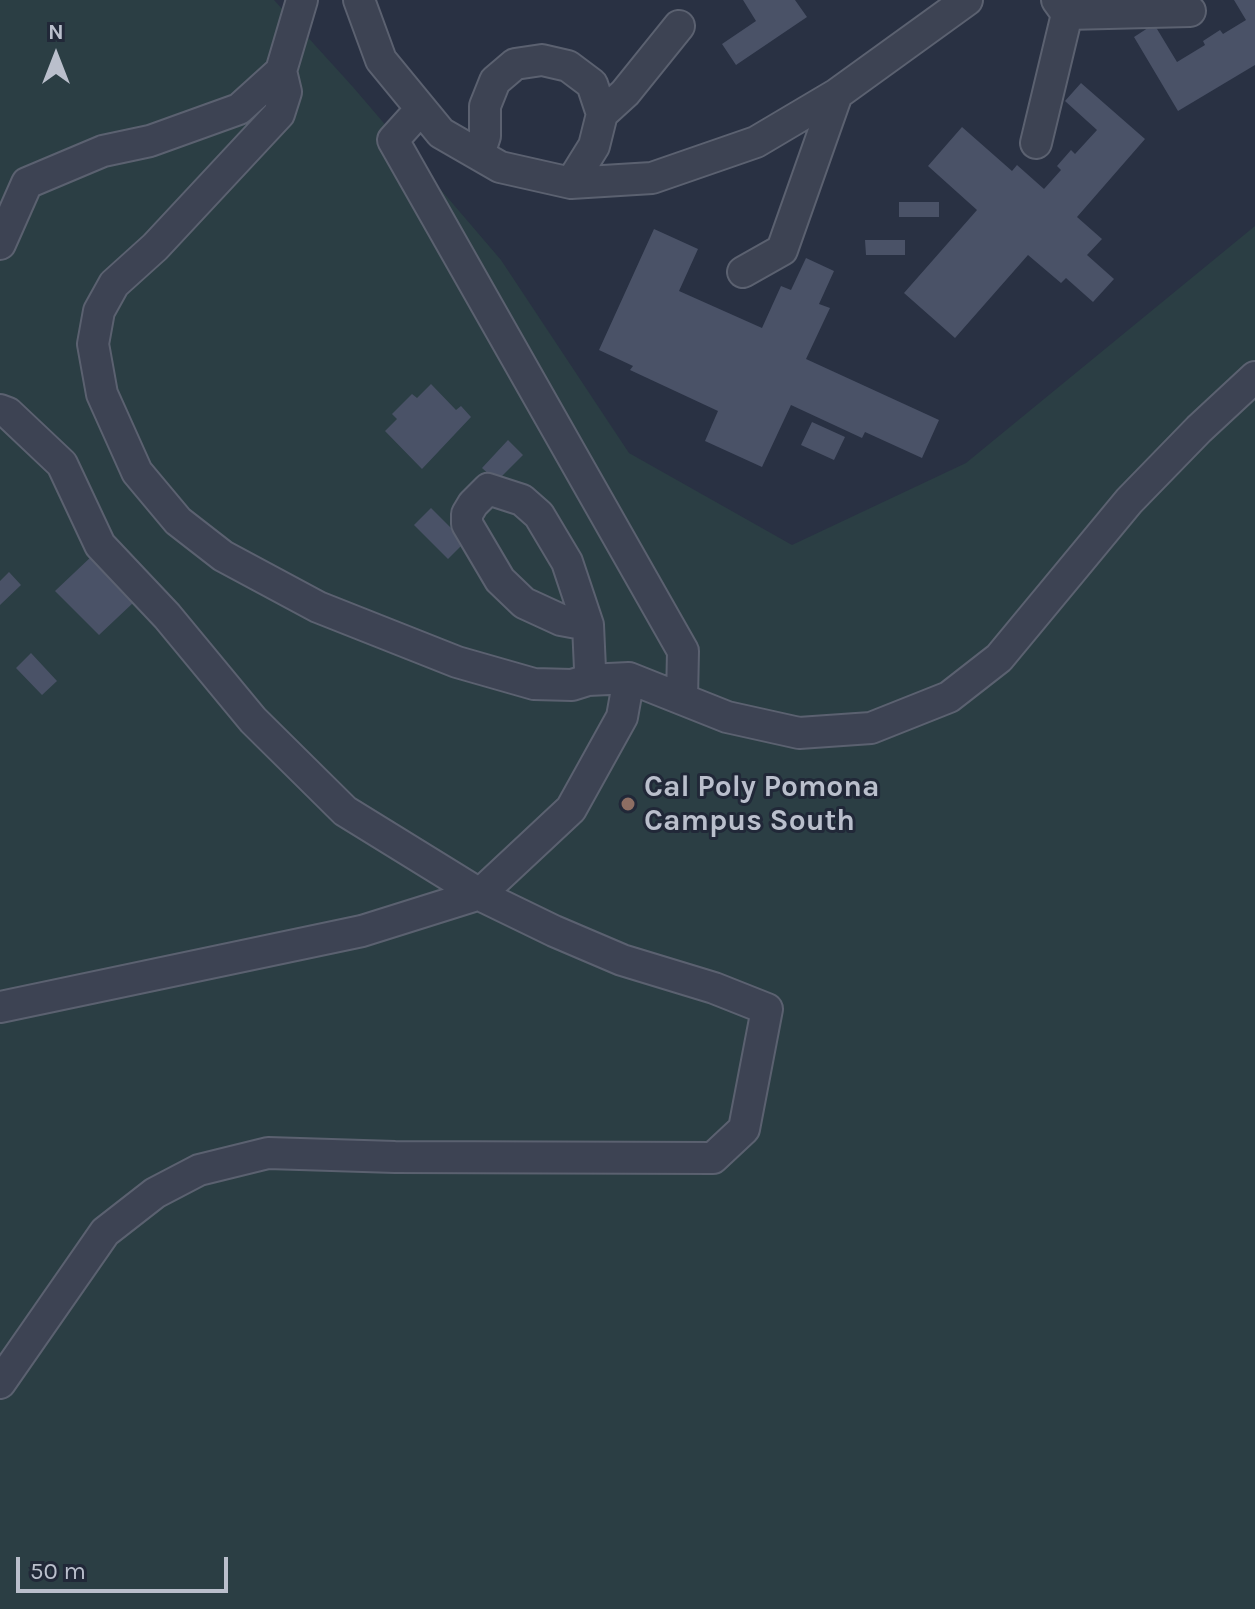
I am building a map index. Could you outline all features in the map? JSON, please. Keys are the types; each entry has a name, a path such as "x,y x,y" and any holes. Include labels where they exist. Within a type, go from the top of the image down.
{"street":[{"path":"302,0 281,71 286,92 279,114 155,247 114,284 99,311 93,344 102,394 137,472 178,521 223,556 318,607 457,662 534,684 572,685 588,680 629,678 727,717 799,733 871,728 949,697 999,658 1129,501 1255,377"},
{"path":"359,0 381,60 441,133 500,167 571,183 652,178 756,142 837,94 967,0"},
{"path":"1036,143 1062,7 1190,11"},
{"path":"602,114 625,93 679,26"},
{"path":"479,154 485,136 485,106 495,81 515,64 542,60 568,66 592,84 602,114 594,146 571,183"},
{"path":"0,244 10,203 27,183 103,151 150,141 239,109 281,71"},
{"path":"743,272 782,250 837,94"},
{"path":"421,109 393,140 683,651 682,699"},
{"path":"0,410 8,413 62,464 100,545 167,616 253,720 345,811 480,894 622,960 714,988 767,1009 744,1129 713,1158 395,1157 268,1153 199,1170 155,1193 105,1232 0,1383"},
{"path":"588,625 561,620 524,603 500,580 467,524 467,514 473,504 488,489 522,500 539,515 567,562 588,625 588,680"},
{"path":"0,1007 362,931 480,894 571,809 622,717 629,678"}],"shaded area":[{"name":"Cal Poly Pomona Campus South","path":"0,0 274,0 501,260 629,453 792,545 966,463 1255,226 1255,1609 0,1609"}],"building":[{"path":"743,0 795,0 807,17 736,65 722,44 756,21"},
{"path":"1234,0 1255,0 1255,65 1178,111 1134,37 1154,24 1177,62 1205,45 1203,41 1220,30 1223,34 1246,20"},
{"path":"1081,83 1145,139 1077,217 1102,239 1087,255 1114,279 1093,302 1066,278 1061,283 1028,255 955,338 904,293 977,210 928,166 962,127 1012,171 1017,165 1044,189 1061,170 1057,166 1071,150 1075,154 1097,130 1065,101"},
{"path":"899,202 939,202 939,217 899,217"},
{"path":"654,229 698,249 679,291 762,328 781,286 791,290 806,258 834,271 819,304 830,308 806,359 939,420 922,458 865,432 862,438 791,405 762,467 705,441 718,411 630,370 633,366 599,350"},
{"path":"865,240 905,240 905,255 866,255"},
{"path":"431,384 456,410 461,406 471,417 422,469 385,431 397,419 392,414 412,394 417,398"},
{"path":"812,422 845,437 834,460 801,445"},
{"path":"508,440 523,455 500,478 493,478 482,468"},
{"path":"431,508 465,542 448,559 414,525"},
{"path":"93,555 134,602 99,635 55,591"},
{"path":"9,572 21,585 0,605 0,581"},
{"path":"31,653 57,681 42,695 16,668"}],"place":[{"name":"Cal Poly Pomona Campus South","path":"628,804"}]}
